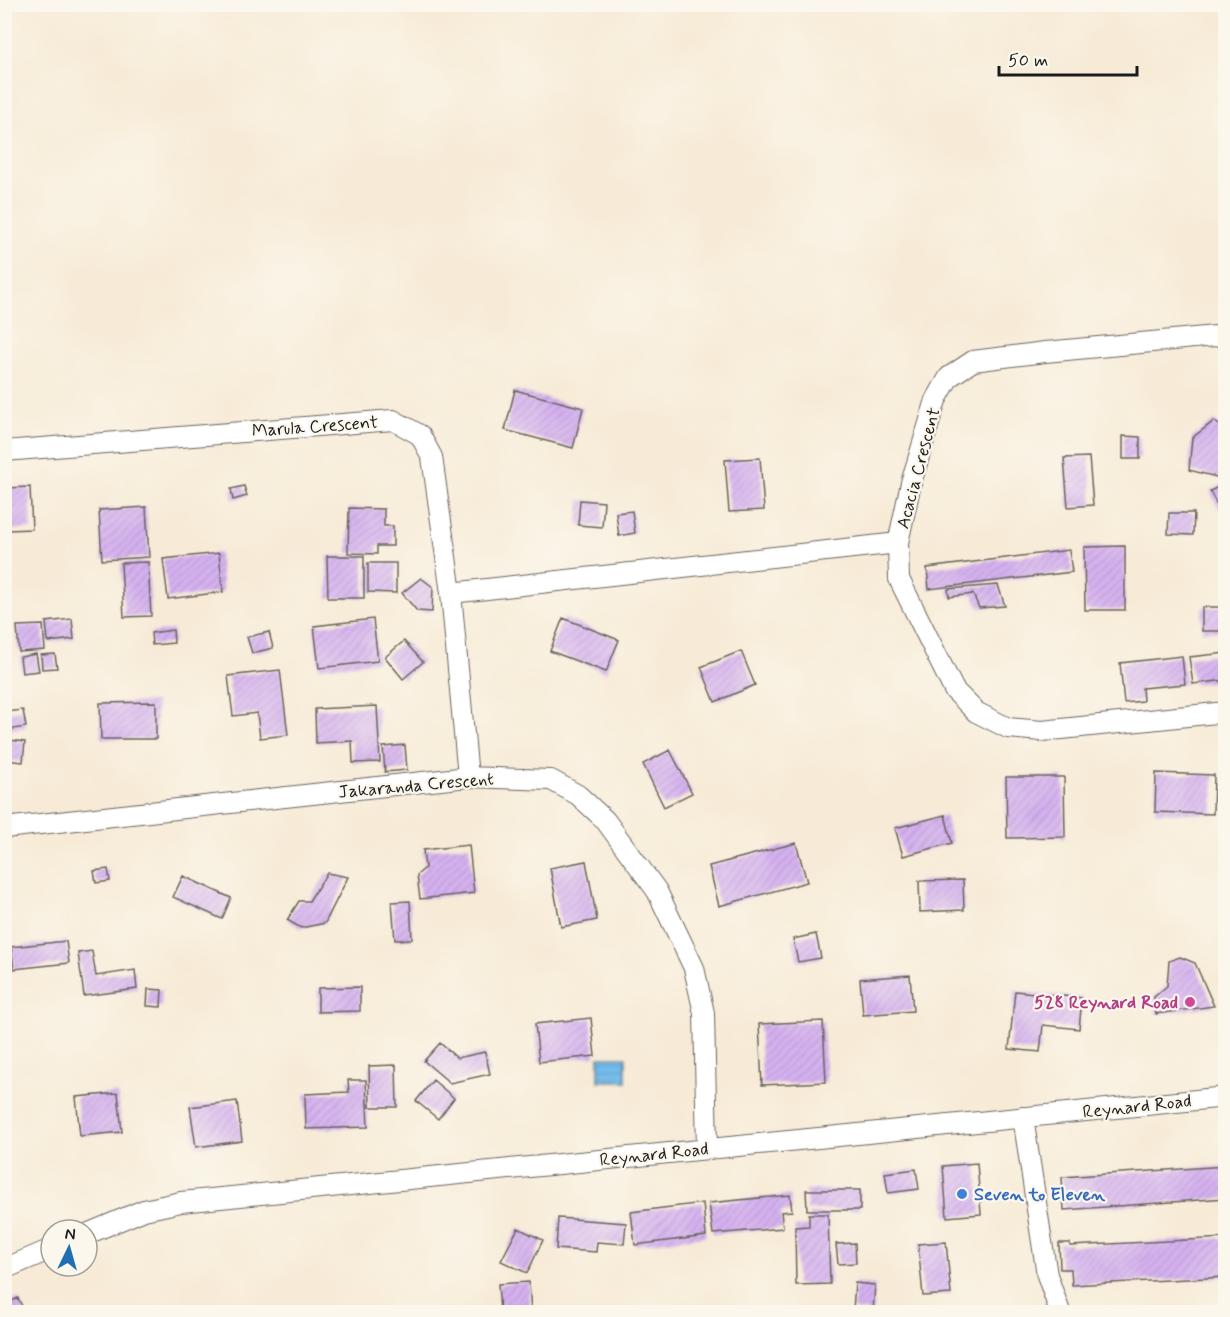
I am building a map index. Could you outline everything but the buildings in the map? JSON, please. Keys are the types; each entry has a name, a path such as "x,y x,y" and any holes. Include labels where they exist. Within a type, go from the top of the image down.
{"street":[{"name":"Acacia Crescent","path":"1226,335 973,361 949,377 936,400 911,483 898,543 899,579 954,690 976,712 1008,728 1042,731 1226,712"},
{"name":"Marula Crescent","path":"4,451 393,420 420,435 432,457 451,593 468,777"},
{"path":"451,593 898,543"},
{"name":"Jakaranda Crescent","path":"4,828 468,777 551,780 578,795 605,820 657,891 694,968 704,1013 707,1149"},
{"name":"Reynard Road","path":"99,1229 144,1210 181,1202 1226,1097"},
{"path":"1023,1117 1047,1275 1060,1312"},
{"path":"4,1269 39,1254"}],"water":[{"path":"599,1057 626,1057 626,1081 599,1081"}],"place":[{"name":"528 Reynard Road","path":"1190,1002"},
{"name":"Seven to Eleven","path":"962,1194"}]}
